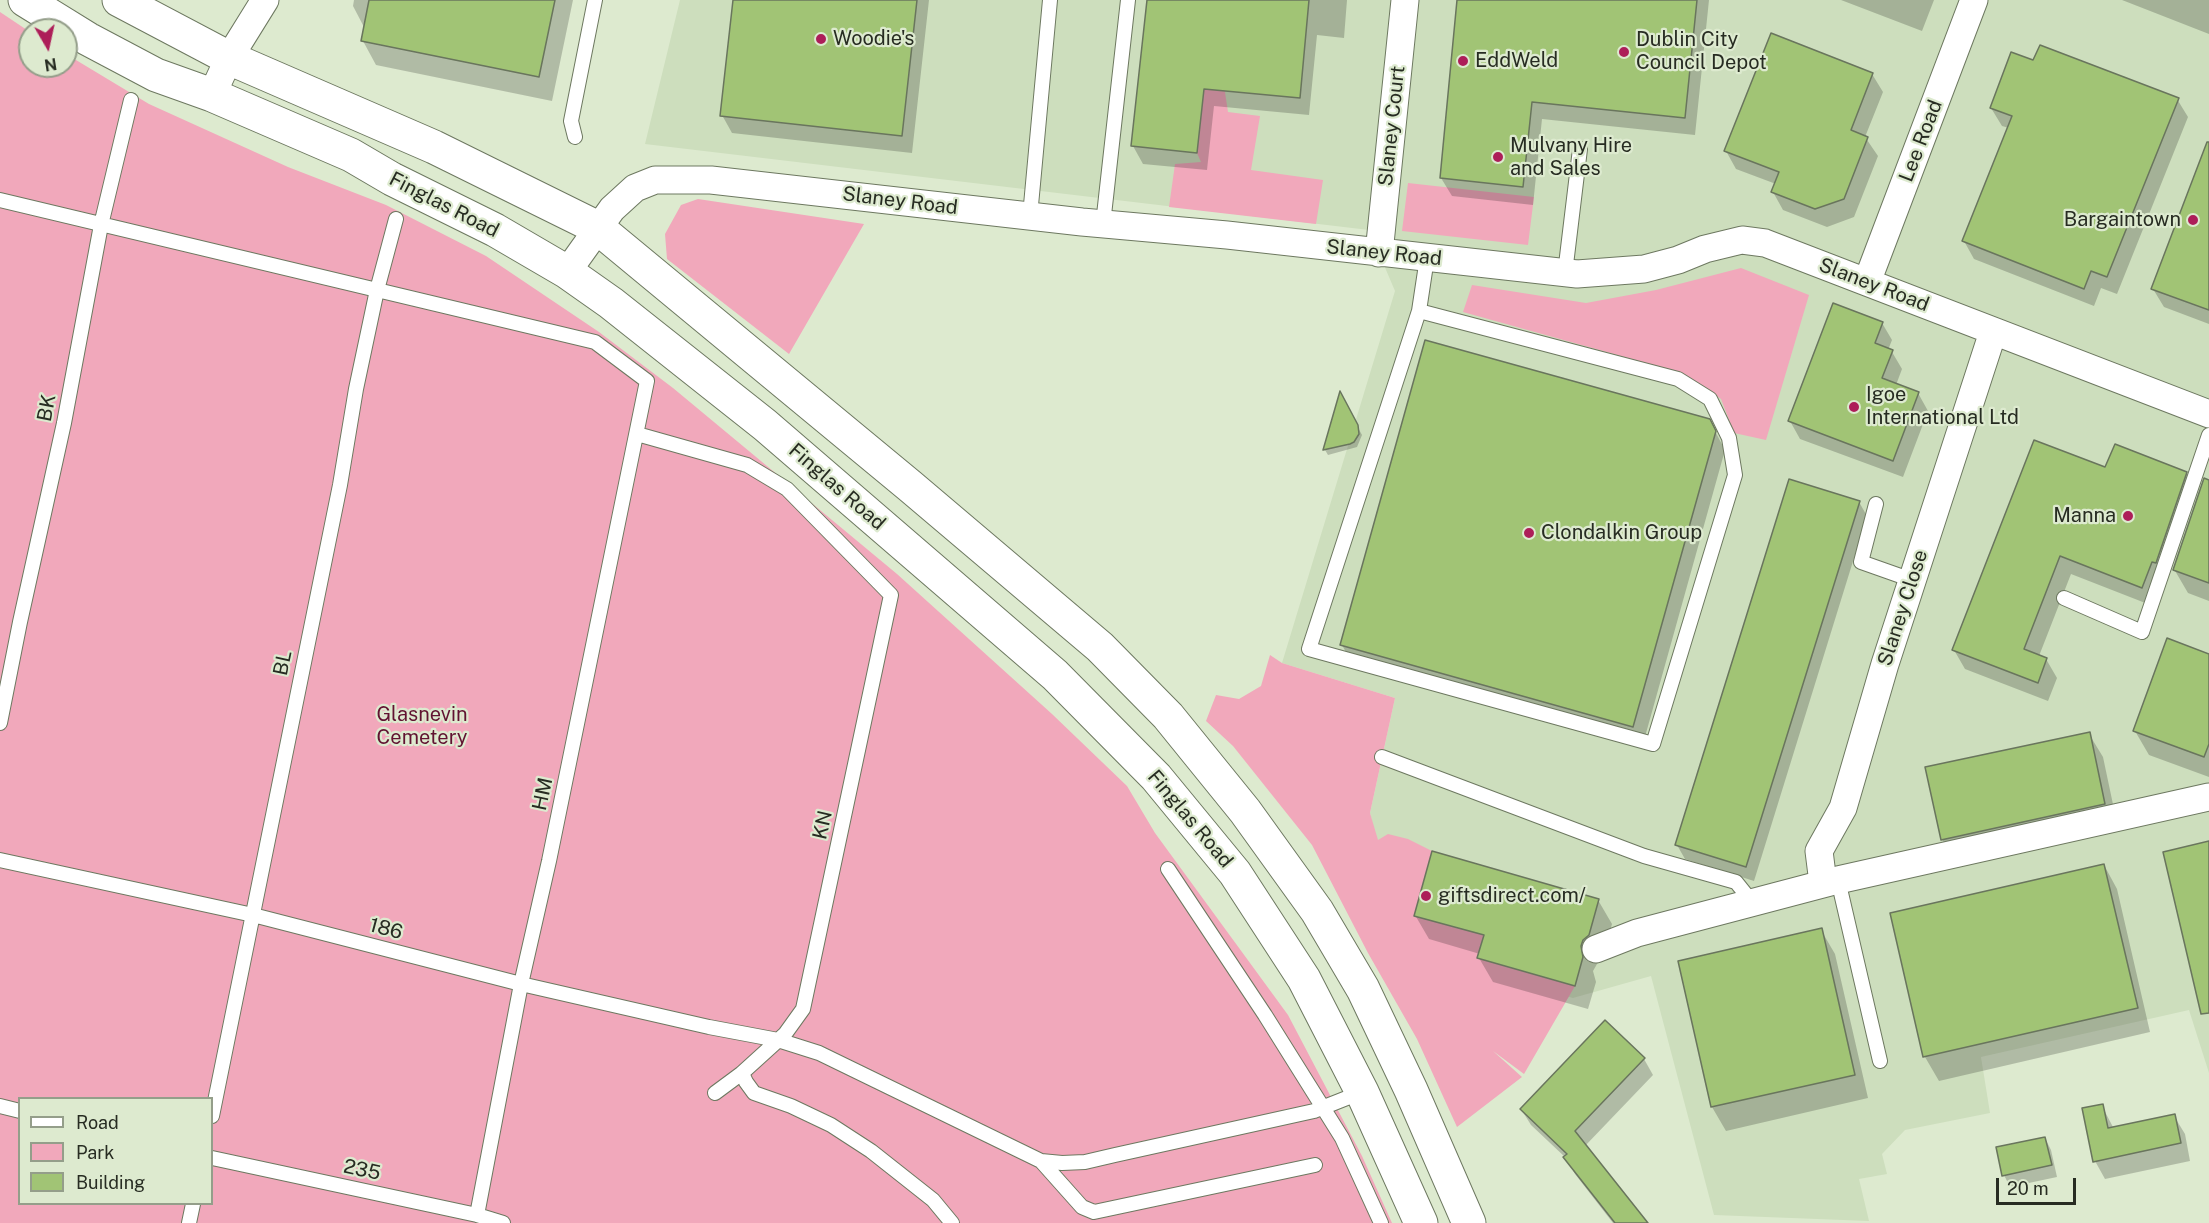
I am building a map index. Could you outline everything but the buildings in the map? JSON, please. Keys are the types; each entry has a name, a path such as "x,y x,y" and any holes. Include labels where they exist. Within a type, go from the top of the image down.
{"main road":[{"name":"Finglas Road","path":"26,0 88,39 156,75 212,95 351,155 392,179 495,230 567,272 765,425 1055,675 1156,777 1242,882 1304,979 1362,1092 1421,1223"},
{"path":"119,0 229,58 434,147 598,228 910,486 1100,647 1168,716 1245,811 1317,911 1363,989 1412,1090 1469,1223"}],"street":[{"path":"212,95 229,58 265,0"},
{"name":"Slaney Court","path":"1378,253 1405,0"},
{"name":"Lee Road","path":"1867,282 1974,0"},
{"name":"Slaney Road","path":"567,272 612,209 634,189 655,180 711,180 1565,273 1644,269 1678,261 1705,249 1742,240 1765,243 2209,414"},
{"name":"Slaney Close","path":"1831,882 1819,851 1844,808 1885,664 1993,332"},
{"path":"1596,949 1637,933 1831,882 2209,797"}],"lane":[{"path":"575,137 572,121 595,0"},
{"path":"1030,216 1050,0"},
{"path":"1103,224 1128,0"},
{"name":"BK","path":"0,723 64,423 100,225 131,100"},
{"path":"1565,273 1580,149"},
{"path":"0,200 377,290"},
{"name":"BL","path":"213,1111 340,485 356,389 377,290 396,219"},
{"path":"1419,311 1678,379 1710,399 1729,438 1735,476 1653,744 1309,650 1419,311 1427,258"},
{"name":"HM","path":"377,290 595,342 647,381 549,861 521,984 477,1215"},
{"name":"KN","path":"637,434 747,465 787,489 891,595 803,1008 794,1023 778,1040 742,1073 715,1093"},
{"path":"2064,598 2142,633 2209,435"},
{"path":"1876,504 1861,562 1912,580"},
{"path":"1382,757 1644,856 1736,882 1752,902"},
{"name":"186","path":"0,860 253,915 521,984 709,1027 778,1040"},
{"path":"1168,869 1259,1006 1342,1138 1381,1223"},
{"path":"1831,882 1880,1061"},
{"path":"778,1040 819,1053 1041,1161 1062,1163 1085,1161 1322,1108 1362,1092"},
{"path":"742,1073 754,1093 791,1106 831,1125 871,1150 933,1200 952,1223"},
{"path":"0,1106 18,1110"},
{"name":"235","path":"213,1158 477,1215 503,1223"},
{"path":"1041,1161 1082,1207 1094,1212 1315,1165"},
{"path":"189,1223 193,1205"}],"shaded area":[{"path":"680,0 2209,0 2209,1073 2189,1010 1981,1057 1990,1113 1905,1130 1882,1154 1887,1174 1859,1179 1869,1221 1714,1215 1651,976 1573,998 1456,966 1393,915 1370,813 1395,698 1282,663 1395,291 1369,230 645,144"}],"green space":[{"path":"1212,6 1228,112 1260,116 1251,170 1323,180 1316,224 1169,207 1175,164 1201,162 1197,153"},
{"name":"Glasnevin Cemetery","path":"0,12 18,24 18,78 78,78 78,61 149,104 288,167 386,205 486,256 599,332 673,388 897,574 1052,714 1127,786 1155,833 1288,1015 1362,1156 1392,1223 0,1223"},
{"path":"1408,183 1534,197 1528,245 1402,231"},
{"path":"698,199 864,224 789,354 667,259 665,234 681,205"},
{"path":"1741,268 1809,295 1766,440 1734,433 1721,399 1682,373 1463,312 1472,285 1586,303 1656,290"},
{"path":"1270,655 1282,663 1395,698 1370,813 1378,840 1388,834 1408,839 1432,851 1416,916 1484,935 1478,958 1575,986 1524,1074 1493,1051 1522,1077 1457,1127 1417,1039 1368,953 1312,845 1233,746 1206,721 1216,695 1239,699 1261,686"}],"place":[{"name":"Woodie's","path":"821,39"},
{"name":"Dublin City Council Depot","path":"1624,52"},
{"name":"EddWeld","path":"1463,61"},
{"name":"Mulvany Hire and Sales","path":"1498,157"},
{"name":"Bargaintown","path":"2193,220"},
{"name":"Igoe International Ltd","path":"1854,407"},
{"name":"Manna","path":"2128,516"},
{"name":"Clondalkin Group","path":"1529,533"},
{"name":"giftsdirect.com/","path":"1426,896"}]}
